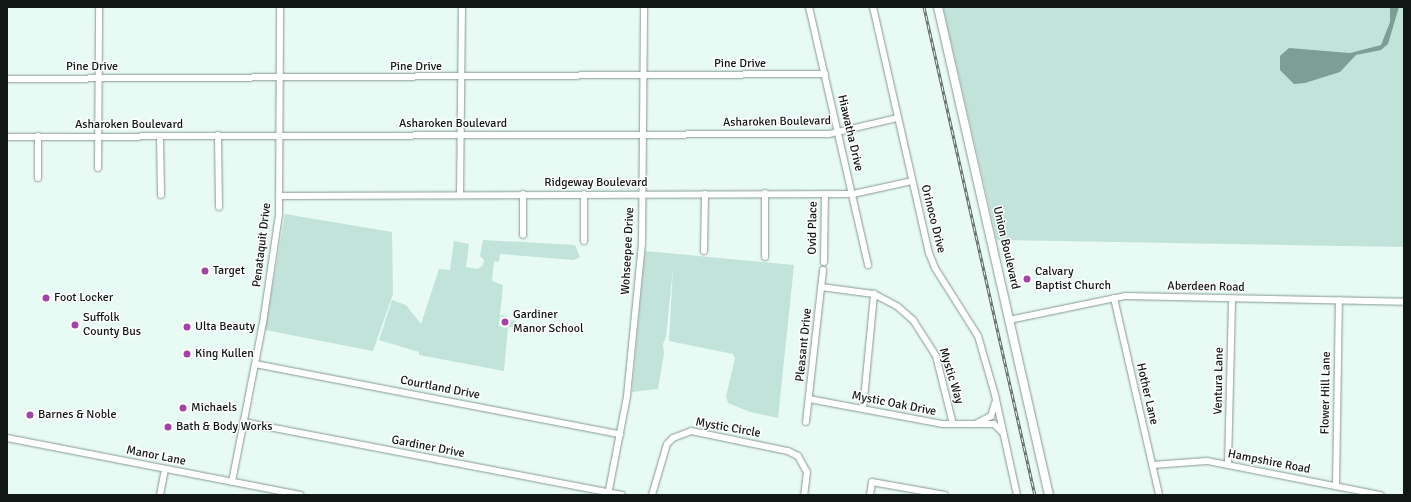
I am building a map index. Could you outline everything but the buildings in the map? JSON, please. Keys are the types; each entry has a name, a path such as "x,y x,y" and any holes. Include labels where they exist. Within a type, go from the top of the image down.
{"main road":[{"name":"Union Boulevard","path":"938,7 1048,495"}],"street":[{"path":"98,168 99,7"},
{"name":"Penataquit Drive","path":"232,482 255,364 279,214 280,7"},
{"path":"460,195 462,7"},
{"name":"Wohseepee Drive","path":"608,494 627,396 642,244 644,7"},
{"name":"Hiawatha Drive","path":"809,7 853,194 868,265"},
{"name":"Orinoco Drive","path":"873,7 929,254 935,268 978,336 996,395 1017,495"},
{"name":"Pine Drive","path":"7,79 462,78 825,74"},
{"name":"Asharoken Boulevard","path":"7,137 838,132 898,118"},
{"path":"218,135 220,207"},
{"path":"38,136 38,178"},
{"path":"160,136 161,195"},
{"name":"Ridgeway Boulevard","path":"280,196 642,193 853,194 912,181"},
{"path":"522,235 523,194"},
{"path":"584,194 584,241"},
{"path":"704,251 705,194"},
{"path":"765,194 765,257"},
{"name":"Ovid Place","path":"824,262 825,194"},
{"name":"Pleasant Drive","path":"806,422 823,270"},
{"name":"Mystic Way","path":"821,288 874,294 898,307 913,320 925,336 937,362 953,424"},
{"path":"863,409 874,294"},
{"name":"Aberdeen Road","path":"1009,320 1114,298 1404,302"},
{"name":"Hother Lane","path":"1114,298 1159,495"},
{"name":"Ventura Lane","path":"1228,465 1232,299"},
{"name":"Flower Hill Lane","path":"1336,486 1339,300"},
{"name":"Courtland Drive","path":"255,364 620,434"},
{"name":"Mystic Oak Drive","path":"975,424 993,414 996,395"},
{"name":"Mystic Oak Drive","path":"809,398 863,409 953,424 994,424 1000,428 1004,436"},
{"name":"Gardiner Drive","path":"243,422 608,494"},
{"name":"Mystic Circle","path":"652,495 667,444 673,438 691,431 788,451 798,456 807,472 804,495"},
{"name":"Manor Lane","path":"7,438 301,495"},
{"name":"Hampshire Road","path":"1152,465 1195,460 1381,495"},
{"path":"160,495 165,469"},
{"path":"870,495 872,482 945,495"},
{"path":"608,494 622,495"}],"shaded area":[{"path":"943,7 1404,7 1404,247 997,240"},
{"path":"1390,7 1399,7 1388,44 1381,50 1356,55 1340,72 1305,83 1294,84 1280,70 1280,56 1289,48 1350,53 1381,45 1390,22"},
{"path":"285,214 392,232 393,294 373,351 265,330"},
{"path":"483,240 575,245 580,257 574,260 500,254 499,262 494,261 492,281 503,285 499,326 505,326 505,321 500,320 501,315 507,316 507,320 516,321 515,327 508,327 504,371 419,355 419,352 379,340 392,300 406,305 421,324 439,269 450,270 454,241 469,244 466,267 478,269 483,265 484,260 480,256"},
{"path":"645,251 794,265 778,418 750,412 728,403 726,396 735,358 733,354 669,341 673,268 666,337 663,344 664,354 658,389 632,392"}],"railway":[{"path":"924,7 1035,495"}],"place":[{"name":"Target","path":"205,271"},
{"name":"Calvary Baptist Church","path":"1027,279"},
{"name":"Foot Locker","path":"46,298"},
{"name":"Gardiner Manor School","path":"505,322"},
{"name":"Suffolk County Bus","path":"75,325"},
{"name":"Ulta Beauty","path":"187,327"},
{"name":"King Kullen","path":"187,354"},
{"name":"Michaels","path":"183,408"},
{"name":"Barnes & Noble","path":"30,415"},
{"name":"Bath & Body Works","path":"168,427"}]}
